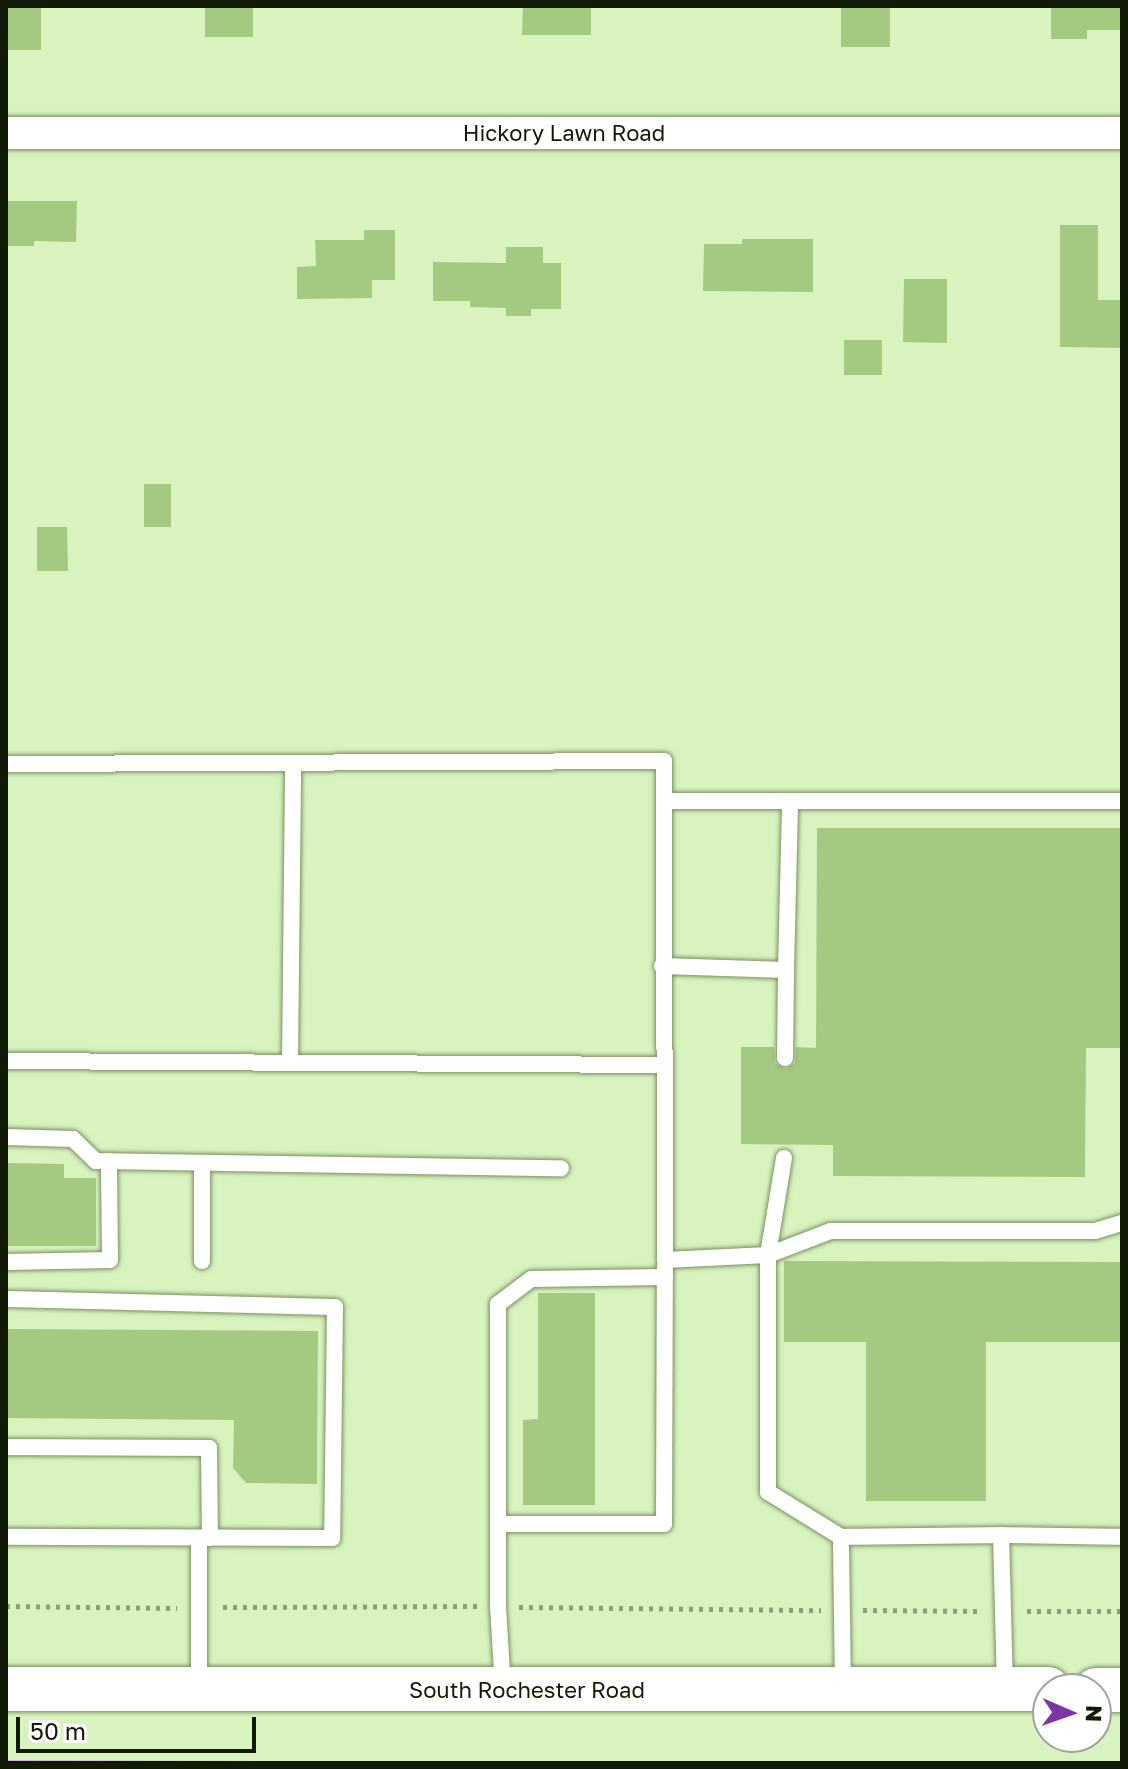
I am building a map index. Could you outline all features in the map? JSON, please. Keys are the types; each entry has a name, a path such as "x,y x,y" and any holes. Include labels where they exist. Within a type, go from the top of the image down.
{"main road":[{"name":"South Rochester Road","path":"6,1689 1032,1689"}],"street":[{"name":"Hickory Lawn Road","path":"6,133 1122,133"}],"lane":[{"path":"6,764 664,761 664,1524 499,1524"},
{"path":"290,1063 293,763"},
{"path":"664,801 1122,801"},
{"path":"785,1058 790,801"},
{"path":"662,966 786,970"},
{"path":"6,1061 662,1065"},
{"path":"6,1137 73,1139 96,1161 561,1168"},
{"path":"784,1158 768,1255 768,1492 841,1537 1122,1537"},
{"path":"6,1262 110,1260 109,1161"},
{"path":"202,1164 202,1261"},
{"path":"503,1690 498,1607 498,1304 531,1279 665,1269 768,1255 831,1231 1095,1231 1122,1223"},
{"path":"6,1299 335,1307 332,1538 6,1537"},
{"path":"6,1447 209,1448 199,1607 199,1690"},
{"path":"1001,1535 1005,1689"},
{"path":"841,1537 845,1610 843,1690"}],"path":[{"path":"6,1606 1122,1611"}],"shaded area":[{"path":"6,1760 728,1763 6,1763"}],"building":[{"path":"6,6 41,6 41,50 6,50"},
{"path":"205,6 253,6 253,37 205,37"},
{"path":"523,6 591,6 591,35 522,35"},
{"path":"841,6 890,6 890,47 841,47"},
{"path":"1051,6 1122,6 1122,30 1087,30 1087,39 1051,39"},
{"path":"6,201 77,201 76,242 34,241 34,246 6,246"},
{"path":"1060,225 1098,225 1098,300 1122,300 1122,348 1060,347"},
{"path":"364,230 395,230 395,280 372,280 372,298 297,299 297,267 316,266 315,240 364,240"},
{"path":"742,239 813,239 813,292 703,291 704,244 742,244"},
{"path":"506,247 543,247 543,263 561,263 561,309 531,309 531,316 506,316 506,308 470,307 470,301 433,301 433,262 506,263"},
{"path":"904,279 947,279 947,343 903,342"},
{"path":"844,340 882,340 882,375 844,375"},
{"path":"144,484 171,484 171,527 144,527"},
{"path":"37,527 67,527 68,571 37,571"},
{"path":"817,828 1122,828 1122,1048 1086,1048 1085,1177 833,1176 833,1145 741,1144 741,1047 774,1047 775,1063 786,1069 795,1063 796,1047 816,1048"},
{"path":"6,1163 64,1164 64,1178 96,1178 96,1246 6,1246"},
{"path":"784,1261 1122,1262 1122,1342 986,1342 986,1501 866,1501 866,1342 784,1342"},
{"path":"538,1293 595,1293 595,1505 523,1505 523,1420 538,1419"},
{"path":"6,1329 318,1331 317,1484 246,1483 233,1468 234,1420 6,1418"}]}
